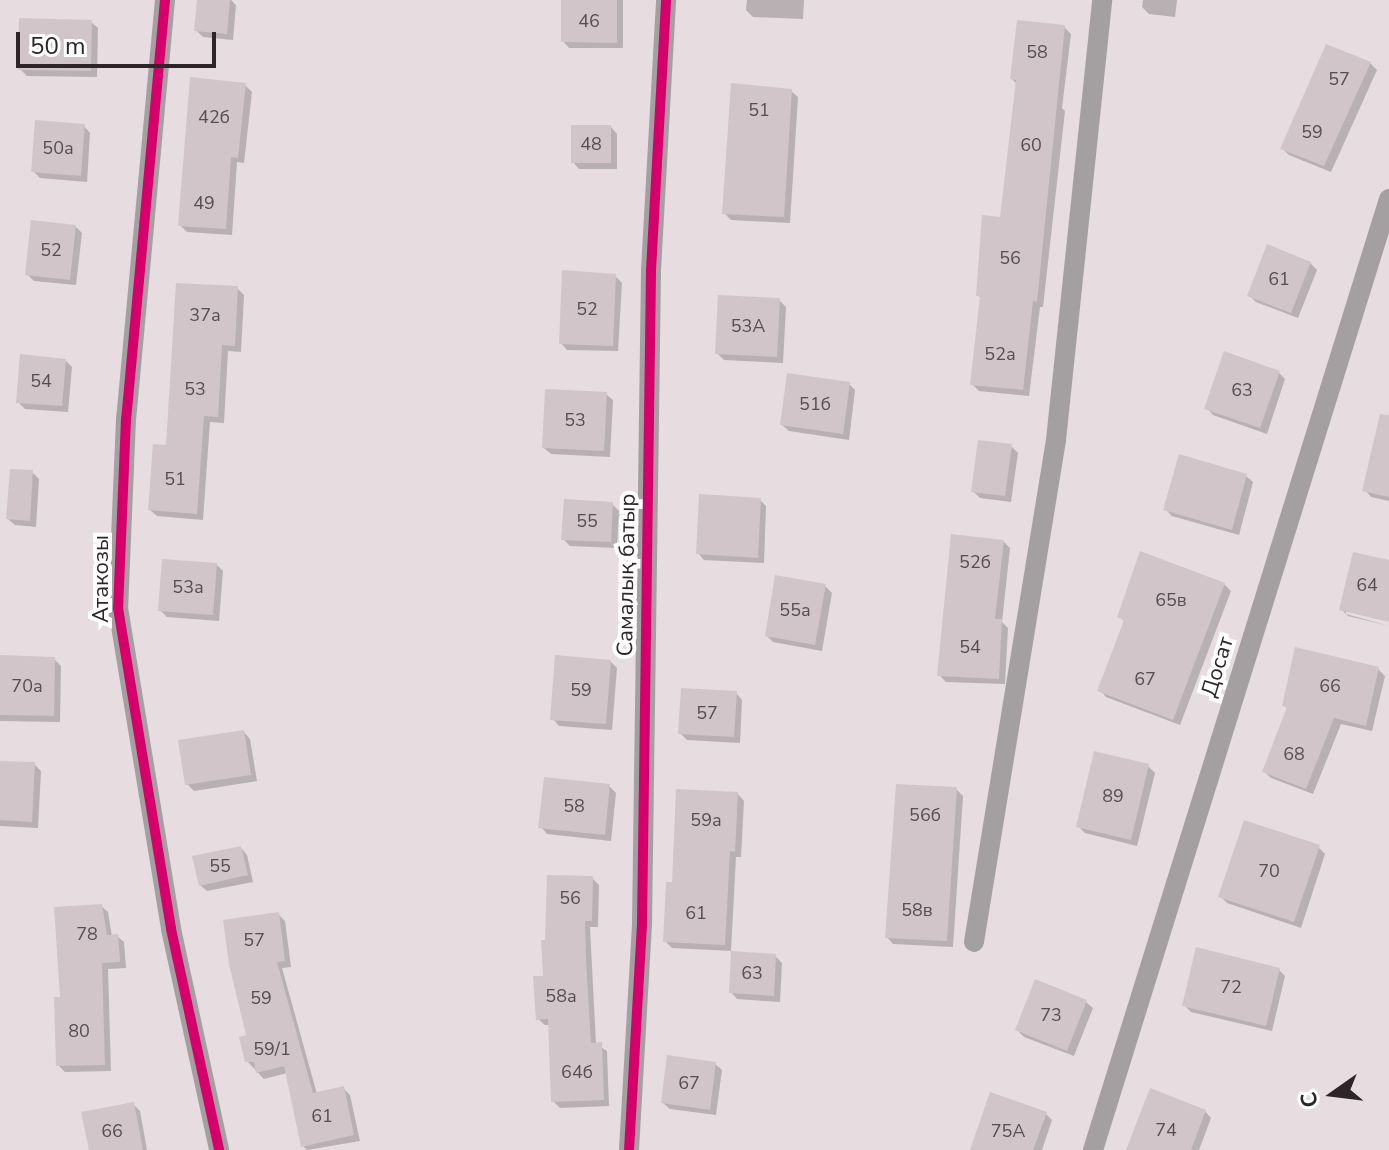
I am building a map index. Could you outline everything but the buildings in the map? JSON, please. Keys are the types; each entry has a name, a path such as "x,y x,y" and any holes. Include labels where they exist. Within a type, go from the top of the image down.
{"street":[{"name":"Атакозы","path":"165,0 126,419 118,608 171,929 219,1150"},
{"name":"Самалық батыр","path":"629,1150 642,924 651,270 666,0"},
{"path":"974,942 1056,440 1102,0"},
{"name":"Досат","path":"1093,1150 1389,199"}],"cycle path":[{"path":"165,0 126,419 118,608 171,929 219,1150"},
{"path":"629,1150 642,924 651,270 666,0"}]}
